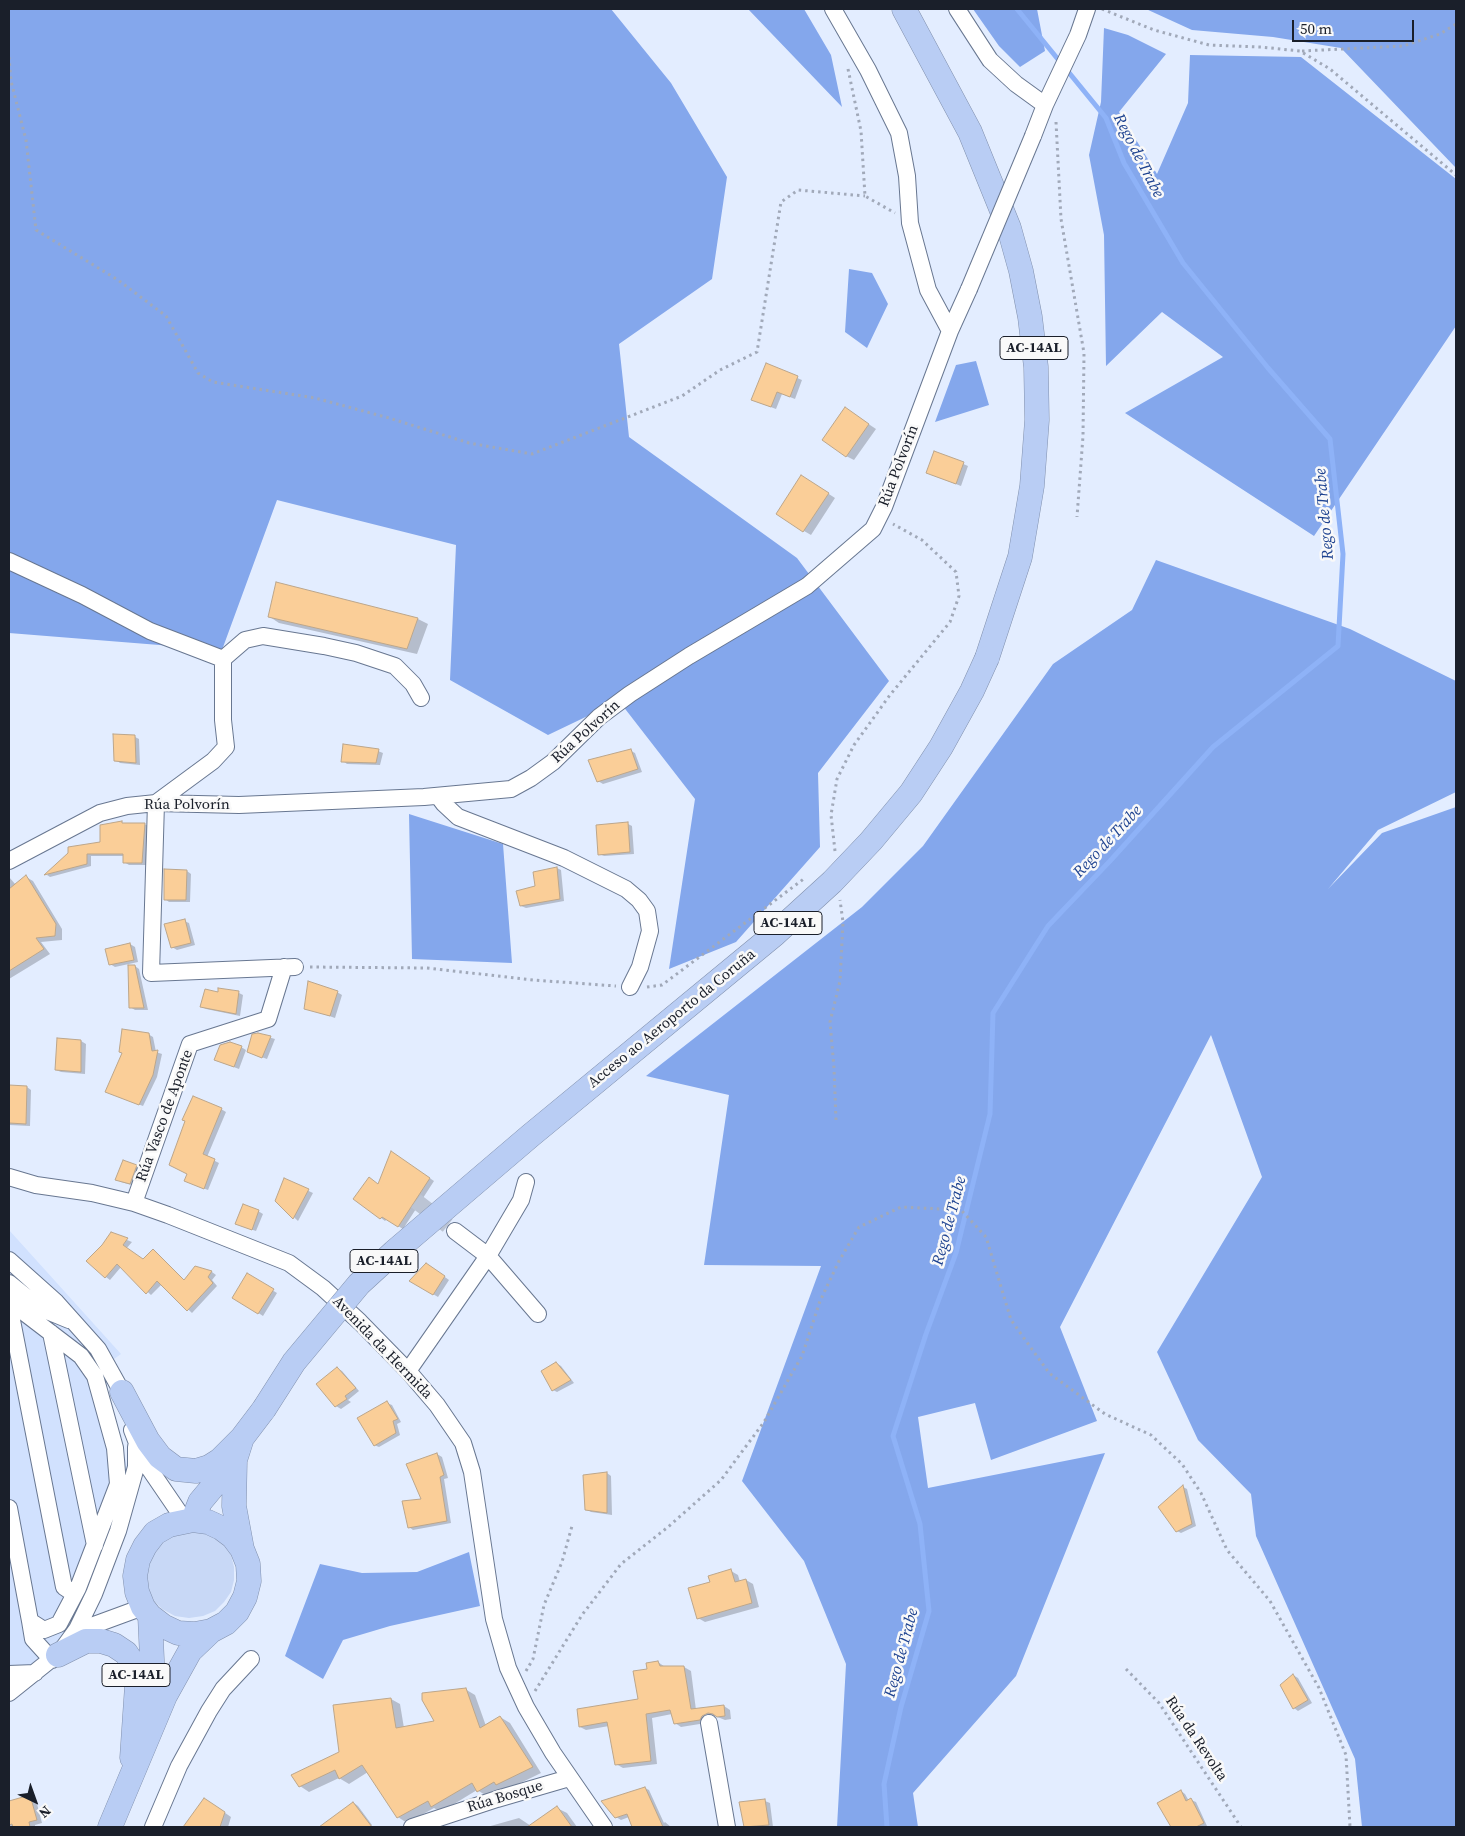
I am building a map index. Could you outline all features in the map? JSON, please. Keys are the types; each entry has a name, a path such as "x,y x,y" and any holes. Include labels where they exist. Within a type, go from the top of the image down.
{"highway":[{"name":"Acceso ao Aeroporto da Coruña","path":"189,1520 238,1449 294,1362 366,1278 522,1142 776,934 832,882 871,841 911,793 941,747 972,691 987,658 1020,556 1032,486 1037,420 1036,367 1021,271 1009,228 970,132 904,9"},
{"name":"AC-14AL","path":"122,1392 148,1441 160,1457 176,1468 196,1471 209,1467 238,1449"},
{"name":"AC-14AL","path":"110,1827 169,1688 190,1651 211,1631 226,1623 237,1612 246,1597 249,1581 248,1564 242,1549 234,1506 238,1449"},
{"name":"AC-14AL","path":"131,1774 153,1681 146,1611 137,1592 135,1576 138,1560 145,1546 155,1533 169,1525 189,1520 208,1522 221,1528 233,1537 242,1549"},
{"name":"AC-14AL","path":"146,1611 163,1626 178,1633 194,1634 211,1631"},
{"name":"AC-14AL","path":"55,1658 86,1641 101,1640 114,1645 126,1653 134,1665 137,1685 131,1774"}],"street":[{"path":"834,9 868,70 899,133 907,176 910,223 928,290 950,332"},
{"path":"957,9 990,60 1016,84 1045,105"},
{"name":"Rúa Polvorín","path":"9,861 100,813 127,806 156,803 239,805 438,796 511,789 532,778 553,762 599,717 630,694 689,656 807,586 873,529 879,517 888,498 950,332 1045,105 1078,35 1087,9"},
{"path":"9,561 74,591 150,631 223,659"},
{"path":"289,967 151,973 156,803 213,761 226,747 223,720 223,659 245,640 263,636 324,646 356,653 395,666 413,684 421,698"},
{"path":"438,796 458,816 564,858 626,889 639,900 647,911 650,931 640,967 630,987"},
{"name":"Rúa Vasco de Aponte","path":"134,1203 190,1044 268,1019 289,967"},
{"name":"Avenida da Hermida","path":"9,1177 134,1203 289,1264 323,1288 360,1322 408,1371 437,1405 463,1443 472,1472 494,1619 508,1668 516,1687 569,1778 604,1827"},
{"path":"408,1371 488,1256 521,1200 526,1182"},
{"path":"455,1231 488,1256 538,1314"},
{"path":"9,1248 16,1274 76,1323 98,1349 122,1392 135,1439 144,1461 189,1520"},
{"path":"9,1260 16,1274 43,1309"},
{"path":"9,1283 43,1309 76,1323"},
{"path":"9,1301 81,1356 95,1376 115,1448 118,1484 78,1588 59,1624 44,1630 30,1621"},
{"path":"9,1305 64,1587 70,1592 78,1588"},
{"path":"51,1333 95,1545"},
{"path":"55,1658 77,1629 94,1594 118,1531 136,1466 135,1439"},
{"path":"9,1508 33,1639 55,1658"},
{"path":"9,1693 94,1625 146,1611"},
{"path":"153,1827 179,1766 208,1711 223,1689 251,1659"},
{"path":"9,1674 35,1673"},
{"path":"709,1723 727,1827"},
{"name":"Rúa Bosque","path":"412,1827 496,1798 569,1778"}],"path":[{"path":"1102,9 1154,30 1209,45 1300,51 1403,46 1440,34 1456,24"},
{"path":"1300,51 1330,69 1456,175"},
{"path":"9,57 11,81 26,140 36,230 118,280 166,316 198,373 213,382 316,398 469,443 532,454 682,396 720,370 757,352 781,202 798,190 864,196 910,223"},
{"path":"844,61 848,70 861,131 864,196"},
{"path":"1045,105 1056,121 1061,219 1084,353 1083,436 1077,517"},
{"path":"836,855 831,815 837,779 859,738 890,695 950,622 959,596 956,572 922,540 879,517"},
{"path":"289,967 427,968 533,980 642,988 662,985 812,873"},
{"path":"836,1120 830,1022 840,980 843,922 840,893"},
{"path":"526,1706 582,1615 621,1564 668,1527 721,1480 764,1422 802,1356 820,1301 839,1261 859,1227 901,1207 961,1210 986,1237 1011,1320 1049,1373 1105,1414 1151,1435 1182,1464 1201,1493 1227,1550 1270,1601 1319,1688 1346,1755 1350,1827"},
{"path":"516,1687 533,1659 544,1605 562,1562 572,1526"},
{"name":"Rúa da Revolta","path":"1126,1669 1159,1703 1241,1827"}],"shaded area":[{"path":"9,9 611,9 671,83 727,177 712,279 619,344 629,437 797,558 889,681 818,773 820,847 736,942 669,969 695,799 619,701 548,735 450,680 456,545 277,500 222,650 9,633"},
{"path":"748,9 804,9 831,55 842,107"},
{"path":"973,9 1037,9 1045,51 1020,67 999,46"},
{"path":"1146,9 1456,9 1456,168 1341,48 1273,37 1192,30"},
{"path":"1104,28 1128,35 1166,54 1119,112 1157,174 1188,103 1190,55 1301,57 1456,179 1456,326 1314,536 1125,413 1223,357 1162,312 1106,366 1104,235 1089,155 1101,102"},
{"path":"849,269 872,273 888,304 867,348 845,332"},
{"path":"976,361 989,405 935,422 956,365"},
{"path":"1156,560 1350,629 1456,681 1456,792 1378,830 1328,889 1382,833 1456,807 1456,1827 1362,1827 1355,1759 1256,1536 1251,1494 1198,1440 1157,1352 1262,1177 1211,1035 1060,1327 1097,1421 991,1460 975,1403 918,1417 928,1488 1105,1453 1016,1676 913,1793 918,1827 837,1827 846,1664 804,1561 742,1481 821,1266 704,1265 729,1095 646,1076 862,907 923,846 1053,664 1132,610"},
{"path":"409,814 503,844 512,963 412,959"},
{"path":"9,1230 121,1354 100,1369 119,1432 129,1475 76,1613 57,1645 9,1681"},
{"path":"204,1530 225,1544 231,1555 234,1567 234,1580 231,1592 215,1611 203,1616 189,1618 175,1616 162,1609 152,1599 146,1585 148,1557 166,1535"},
{"path":"469,1552 480,1606 390,1626 343,1640 323,1679 285,1656 320,1564 362,1573 417,1572"}],"building":[{"path":"766,363 798,376 790,397 777,392 771,407 751,400"},
{"path":"845,407 869,424 846,457 822,440"},
{"path":"934,451 964,462 956,484 926,473"},
{"path":"801,475 829,493 803,532 776,514"},
{"path":"276,582 418,618 407,649 268,617"},
{"path":"113,734 135,735 136,763 114,761"},
{"path":"343,744 379,749 376,763 341,762"},
{"path":"631,749 638,769 597,782 588,760"},
{"path":"122,821 122,823 145,823 142,863 123,863 123,854 87,854 87,864 44,875 68,853 68,847 100,842 100,825"},
{"path":"628,822 630,852 598,855 596,825"},
{"path":"557,867 560,899 520,906 516,891 535,886 533,872"},
{"path":"164,869 187,870 186,900 164,900"},
{"path":"26,875 56,924 55,936 36,938 44,949 9,971 9,889"},
{"path":"185,919 191,943 171,948 164,924"},
{"path":"130,943 134,960 109,965 105,949"},
{"path":"128,965 135,965 144,1008 129,1008"},
{"path":"308,981 338,991 330,1016 304,1009"},
{"path":"218,988 239,991 236,1014 200,1007 205,989 218,992"},
{"path":"122,1029 149,1033 152,1051 158,1050 153,1075 139,1105 105,1092 122,1053 119,1052"},
{"path":"258,1033 271,1036 262,1058 247,1052 252,1034"},
{"path":"57,1038 81,1040 81,1072 55,1070"},
{"path":"230,1042 242,1046 234,1067 214,1060 220,1045"},
{"path":"9,1085 27,1086 26,1124 9,1123"},
{"path":"193,1096 222,1108 203,1154 215,1159 204,1189 184,1181 187,1174 169,1165 185,1121 182,1120"},
{"path":"391,1151 430,1178 398,1227 382,1217 380,1219 353,1199 369,1177 378,1184"},
{"path":"123,1160 137,1165 130,1184 115,1180"},
{"path":"284,1178 309,1189 293,1219 275,1201"},
{"path":"243,1204 259,1210 252,1230 235,1224"},
{"path":"111,1232 128,1238 123,1245 143,1259 153,1249 184,1280 195,1266 212,1271 208,1277 213,1283 187,1311 157,1281 146,1294 117,1264 105,1278 86,1261 102,1245"},
{"path":"426,1263 445,1276 433,1295 409,1281"},
{"path":"247,1273 274,1289 258,1314 232,1298"},
{"path":"556,1362 571,1380 552,1391 541,1371"},
{"path":"337,1367 356,1388 345,1396 347,1399 335,1407 316,1384"},
{"path":"387,1401 398,1419 393,1421 396,1433 374,1446 357,1418"},
{"path":"437,1453 444,1475 440,1477 447,1521 408,1528 402,1501 421,1499 406,1464"},
{"path":"607,1472 607,1513 585,1510 583,1475"},
{"path":"1183,1485 1192,1524 1176,1532 1158,1507"},
{"path":"731,1569 735,1582 746,1579 752,1603 697,1619 688,1588 710,1582 708,1576"},
{"path":"658,1661 660,1666 684,1666 691,1709 724,1705 725,1716 717,1717 708,1713 702,1716 700,1720 674,1724 670,1710 646,1714 651,1761 615,1765 607,1722 579,1727 577,1709 638,1699 633,1671 647,1669 646,1663"},
{"path":"1293,1674 1308,1700 1293,1709 1280,1685"},
{"path":"466,1688 480,1728 500,1716 533,1767 496,1785 494,1782 477,1792 472,1783 431,1807 428,1801 397,1818 362,1765 339,1779 335,1770 299,1787 291,1775 339,1752 333,1705 391,1698 396,1728 434,1721 422,1700 422,1693"},
{"path":"645,1787 663,1827 632,1827 627,1814 615,1818 601,1801"},
{"path":"1181,1790 1186,1801 1191,1798 1204,1823 1196,1827 1171,1827 1157,1803"},
{"path":"30,1795 37,1820 29,1822 30,1827 13,1827 12,1824 9,1825 9,1801"},
{"path":"204,1798 225,1812 220,1827 183,1827"},
{"path":"765,1799 769,1825 744,1827 739,1802"},
{"path":"353,1802 372,1827 319,1827"},
{"path":"557,1806 572,1827 527,1827"}],"waterway":[{"name":"Rego de Trabe","path":"1017,9 1061,63"},
{"name":"Rego de Trabe","path":"887,1827 884,1784 901,1707 929,1611 920,1524 893,1436 926,1334 956,1253 990,1114 993,1013 1048,926 1110,861 1213,747 1338,646 1343,554 1330,439 1268,368 1183,263 1124,163 1106,118 1066,69"}],"tunnel":[{"path":"416,1201 455,1231"}]}
